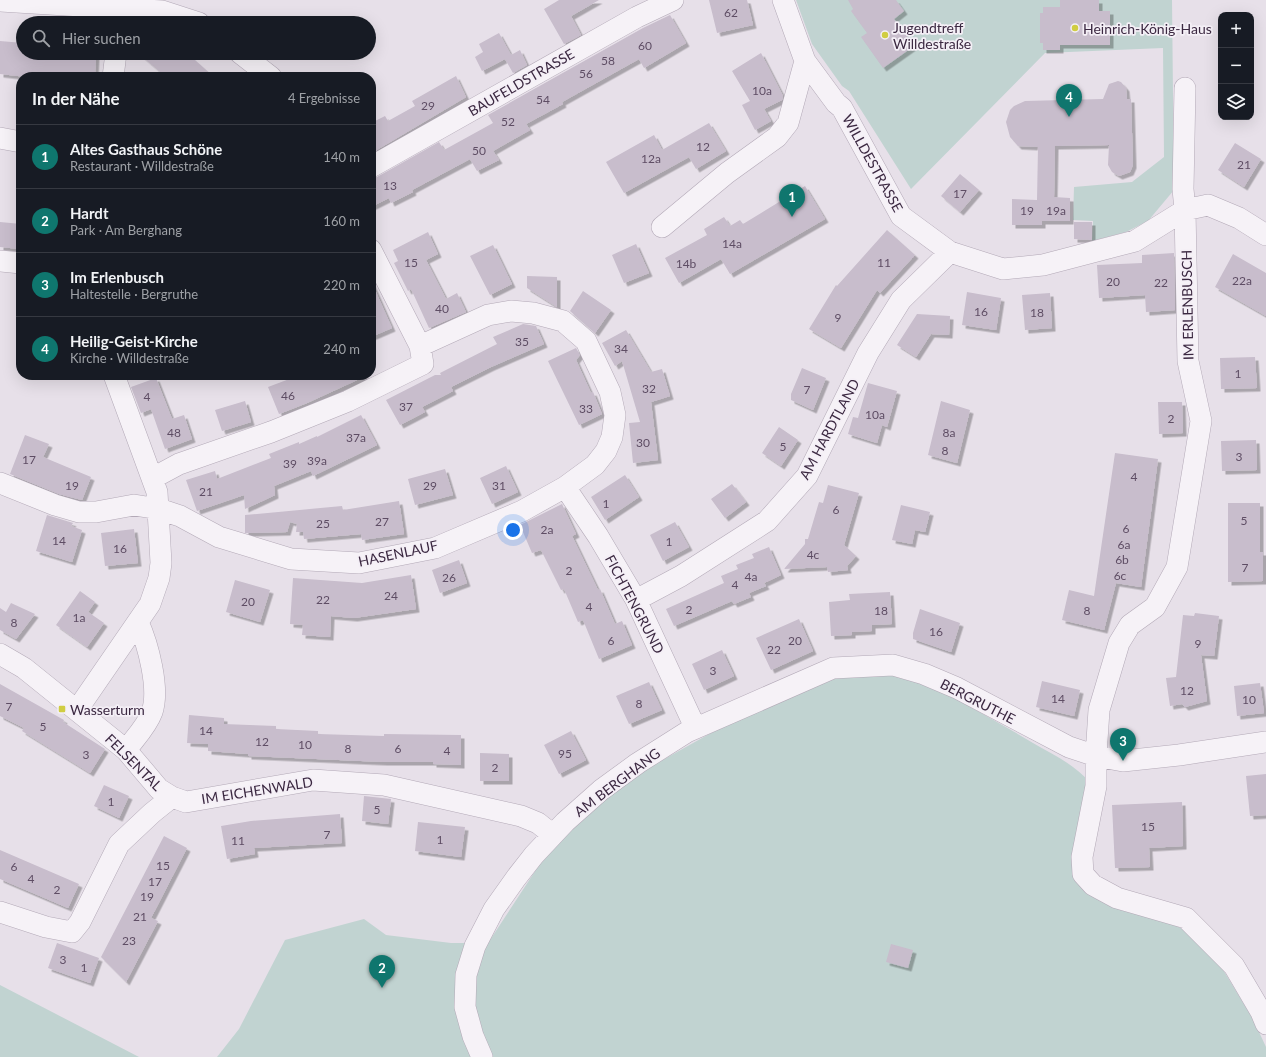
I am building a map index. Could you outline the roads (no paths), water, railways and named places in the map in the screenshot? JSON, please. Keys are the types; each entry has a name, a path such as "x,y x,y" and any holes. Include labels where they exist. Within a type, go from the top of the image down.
{"street":[{"name":"BAUFELDSTRASSE","path":"376,164 637,17 673,0"},
{"name":"WILLDESTRASSE","path":"783,0 806,62 836,103 842,108 901,216 950,252 1003,269 1043,265 1135,241 1186,210 1208,205 1239,218 1266,235"},
{"path":"0,1 121,10 162,11 177,16"},
{"path":"114,72 115,60"},
{"path":"249,60 265,72"},
{"path":"662,227 727,173 777,137 788,123 806,62"},
{"name":"IM ERLENBUSCH","path":"1185,88 1183,189 1186,210 1188,361 1201,421 1177,567 1155,607 1130,625 1119,644 1099,710 1096,786 1082,857 1083,874 1093,885 1117,898 1186,918 1234,966 1261,1012 1266,1024"},
{"path":"0,138 16,141"},
{"name":"AM HARDTLAND","path":"636,600 681,576 767,521 807,476 868,353 901,300 950,252"},
{"path":"153,478 179,464 271,432 348,401 424,364 420,346 376,260"},
{"path":"0,261 16,263"},
{"name":"HASENLAUF","path":"0,483 55,505 79,512 96,512 134,505 159,509 180,516 219,537 291,559 359,563 435,548 522,511 566,487 595,465 606,451 612,437 615,415 610,392 586,341 563,321 533,313 511,311 488,315 420,346"},
{"path":"77,710 150,604 159,578 161,564 159,509 153,478 116,380"},
{"name":"FICHTENGRUND","path":"566,487 636,600 695,727"},
{"path":"126,750 147,724 155,702 155,690 145,636 138,622"},
{"name":"FELSENTAL","path":"4,662 77,710 126,750 159,789 172,797"},
{"name":"BERGRUTHE","path":"695,727 833,668 893,665 924,674 957,688 1068,747 1096,756 1123,761 1144,760 1266,742"},
{"name":"AM BERGHANG","path":"482,1057 473,1036 465,1007 466,975 475,946 502,896 553,835 601,790 638,763 695,727"},
{"name":"IM EICHENWALD","path":"172,797 186,802 291,782 313,780 384,785 521,816 538,823 553,835"},
{"path":"0,912 46,927 72,932 80,922 119,844 152,812 172,797"}],"place":[{"name":"Heinrich-König-Haus","path":"1075,28"},
{"name":"Jugendtreff Willdestraße","path":"885,35"},
{"name":"Heilig-Geist-Kirche","path":"1069,117"},
{"name":"Altes Gasthaus Schöne","path":"792,217"},
{"name":"Wasserturm","path":"62,709"},
{"name":"Im Erlenbusch","path":"1123,761"},
{"name":"Hardt","path":"382,988"}]}
